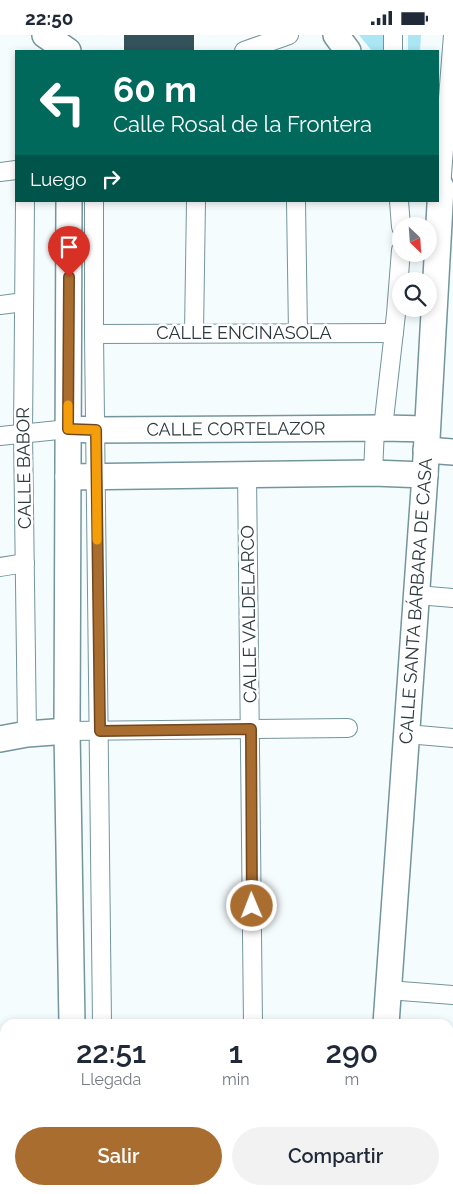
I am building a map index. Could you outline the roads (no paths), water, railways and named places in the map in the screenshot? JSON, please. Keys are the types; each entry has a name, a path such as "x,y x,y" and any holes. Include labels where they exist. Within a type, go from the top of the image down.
{"street":[{"path":"44,35 66,50"},
{"path":"68,35 68,50"},
{"path":"247,50 290,35"},
{"path":"336,35 347,50"},
{"path":"393,35 393,50"},
{"path":"439,184 453,35"},
{"path":"0,172 15,170"},
{"name":"CALLE BABOR","path":"25,202 23,433 27,734"},
{"path":"69,202 68,731 72,1019"},
{"path":"94,202 102,1019"},
{"path":"194,333 196,202"},
{"path":"296,202 298,333"},
{"path":"400,202 401,217"},
{"name":"CALLE SANTA BÁRBARA DE CASA","path":"386,1019 425,475 438,202"},
{"path":"373,473 394,333 400,263"},
{"path":"0,305 24,302"},
{"name":"CALLE ENCINASOLA","path":"94,334 394,333"},
{"name":"CALLE CORTELAZOR","path":"68,429 379,428 427,439 453,452"},
{"path":"0,436 68,429"},
{"path":"68,477 96,475 373,473 425,475"},
{"name":"CALLE VALDELARCO","path":"247,474 253,1019"},
{"path":"0,567 26,563"},
{"path":"417,595 453,598"},
{"path":"0,739 27,734 68,731 348,728"},
{"path":"406,734 453,738"},
{"path":"388,990 453,995"}]}
